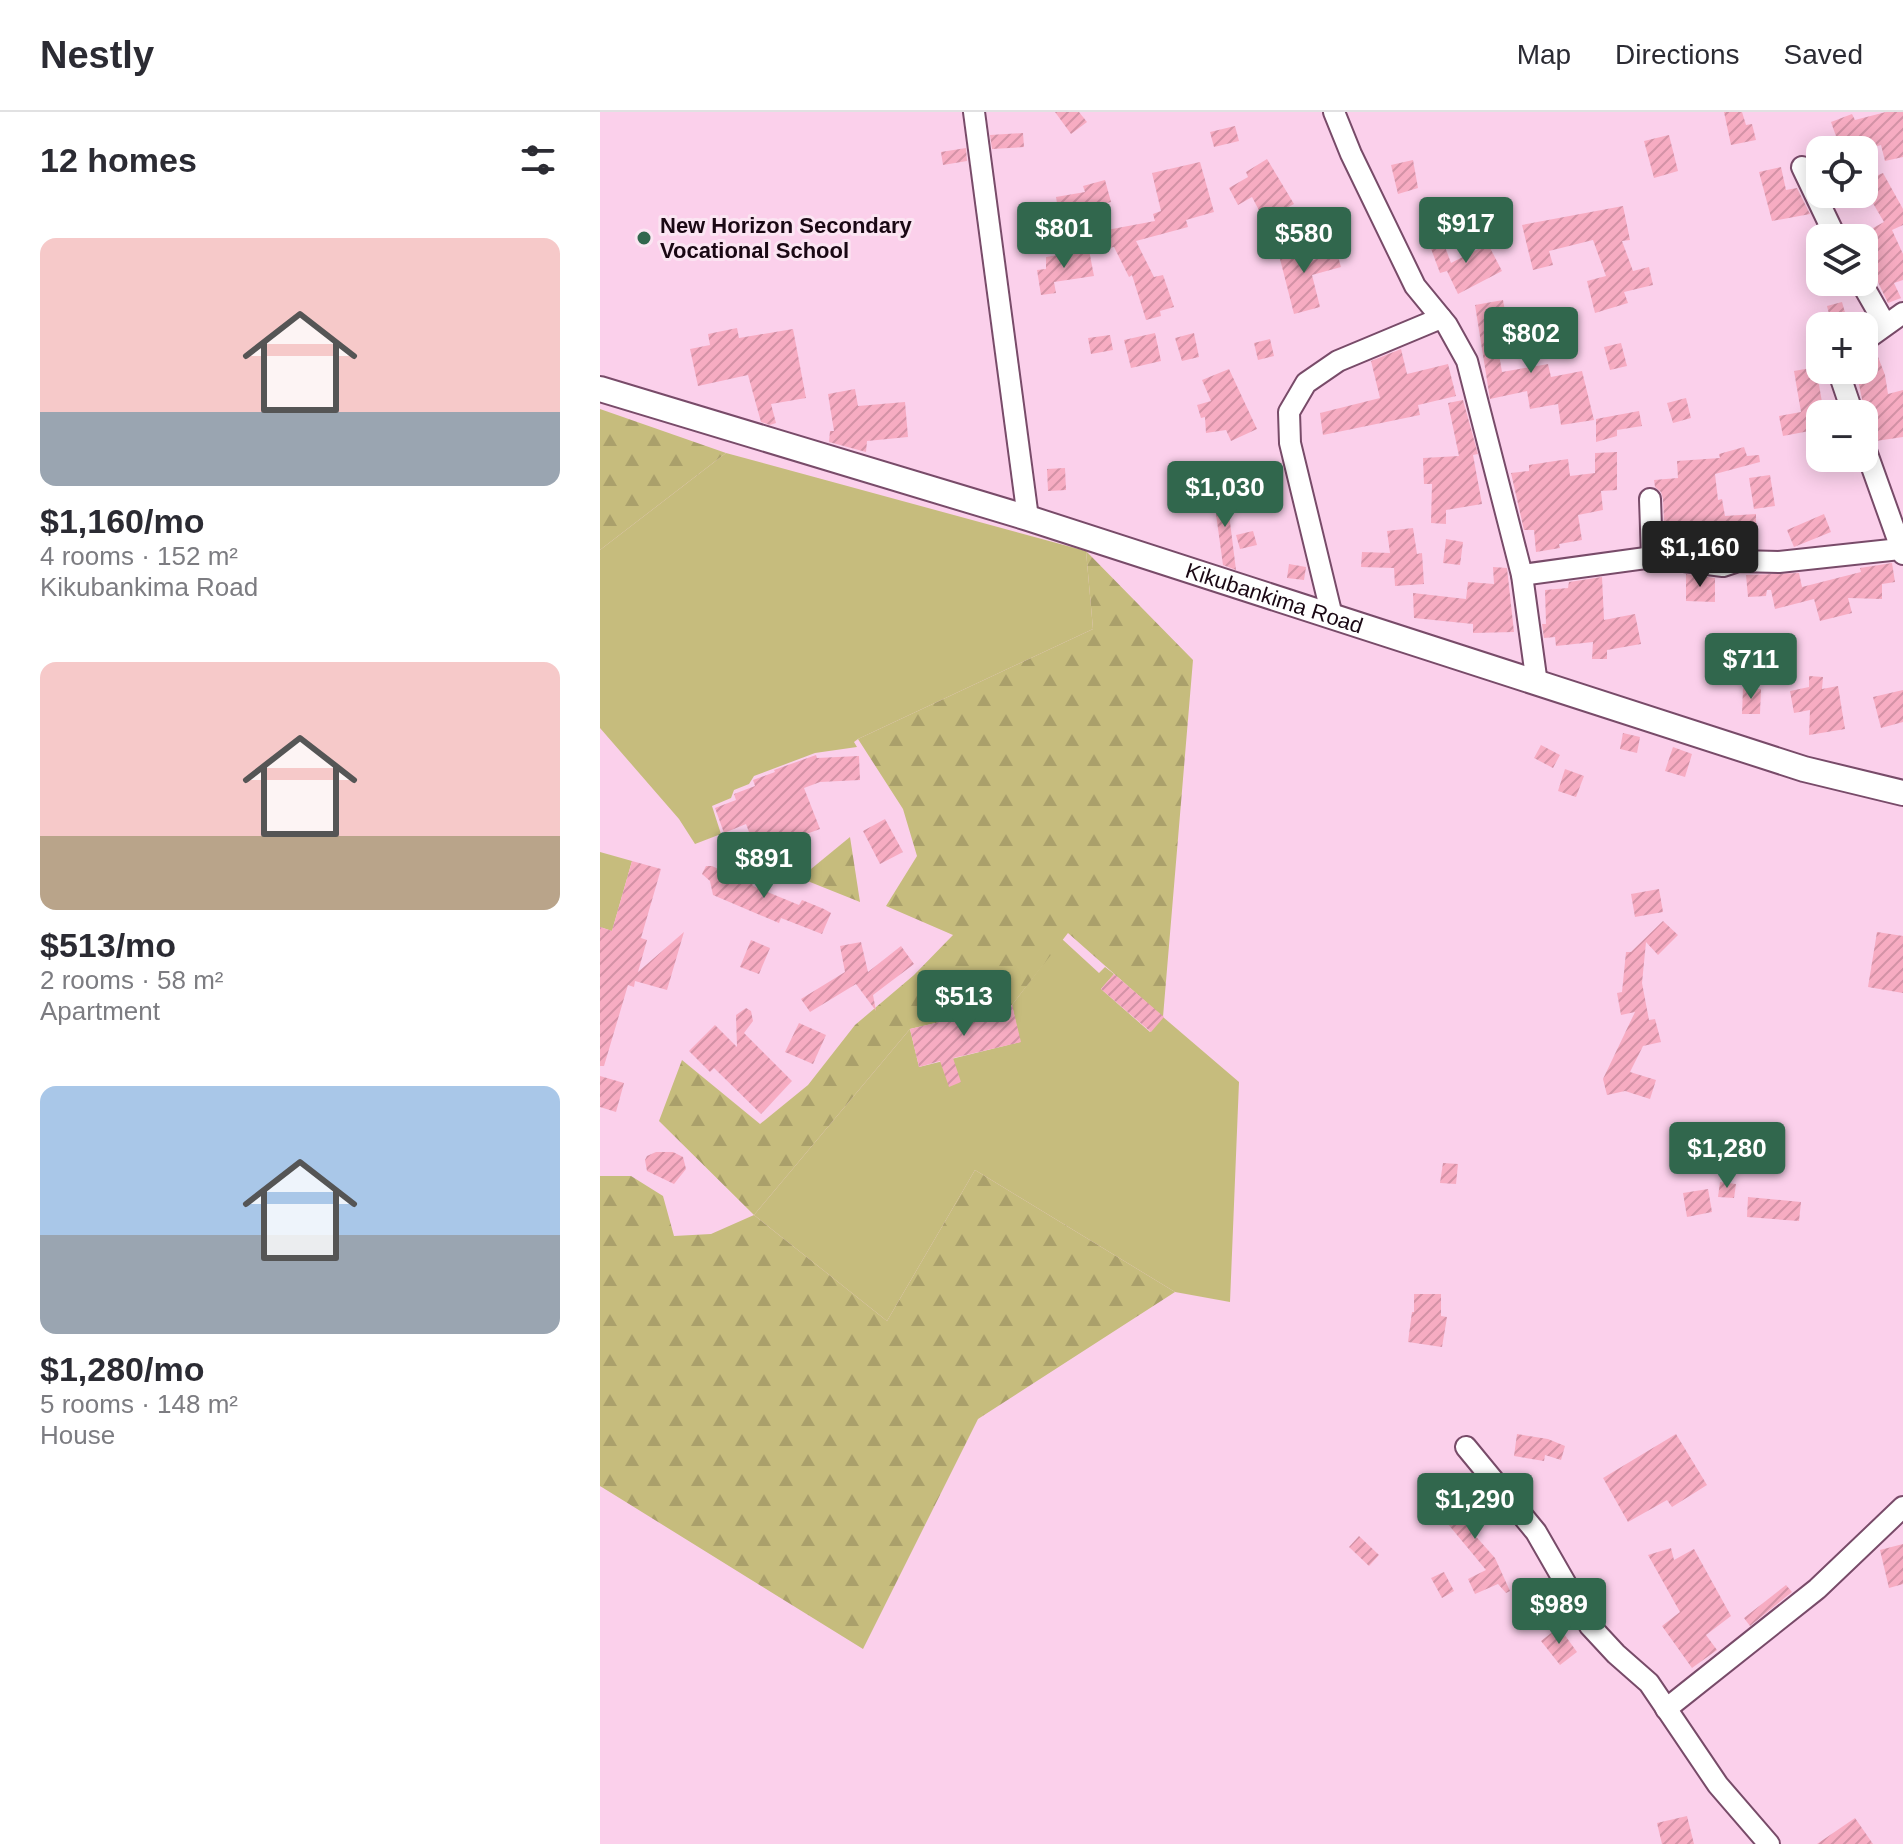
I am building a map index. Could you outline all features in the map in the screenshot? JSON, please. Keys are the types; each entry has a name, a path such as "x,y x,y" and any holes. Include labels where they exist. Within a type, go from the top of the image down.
{"street":[{"path":"974,112 1028,518"},
{"path":"1334,112 1415,286 1441,318 1467,361 1522,575 1537,684"},
{"path":"1802,167 1829,224"},
{"path":"1873,296 1894,319"},
{"path":"1332,616 1290,443 1289,412 1306,383 1338,361 1441,318"},
{"name":"Kikubankima Road","path":"600,389 1028,518 1804,769 1903,793"},
{"path":"1522,575 1652,557 1723,566 1738,561 1779,562 1902,552 1874,472"},
{"path":"1650,499 1652,557"},
{"path":"1466,1447 1536,1532 1590,1626 1649,1683 1718,1785 1769,1844"},
{"path":"1666,1709 1817,1589 1903,1507"}],"green space":[{"path":"600,409 726,453 600,550"},
{"path":"726,453 1086,551 1093,629 858,739 854,742 857,747 815,753 754,776 749,784 734,790 731,798 712,806 721,834 695,844 679,819 600,728 600,550"},
{"path":"1086,551 1193,660 1163,1017 1068,933 1012,1005 910,1029 754,1215 659,1121 682,1060 760,1124 808,1085 855,1025 914,975 953,935 886,906 917,856 903,809 858,739 1093,629"},
{"path":"850,837 860,902 800,878"},
{"path":"600,852 632,861 612,931 600,927"},
{"path":"1062,939 1099,973 1105,967 1114,974 1101,989 1150,1032 1163,1017 1239,1082 1230,1302 1175,1292 975,1170 887,1321 754,1215 910,1029 919,1067 1020,1042 1012,1005"},
{"path":"975,1170 1175,1292 978,1419 863,1649 600,1486 600,1176 631,1176 663,1196 674,1236 711,1234 754,1215 887,1321"}],"building":[{"path":"1055,112 1079,112 1087,122 1071,134"},
{"path":"1724,112 1742,112 1746,125 1752,124 1756,140 1731,145"},
{"path":"1886,112 1903,112 1903,157 1885,161 1881,145 1878,146 1878,136 1836,136 1831,122 1852,114 1855,120"},
{"path":"1235,126 1239,141 1214,147 1210,132"},
{"path":"1023,133 1024,147 992,149 990,135"},
{"path":"1669,135 1678,171 1654,178 1644,141"},
{"path":"966,148 967,161 943,165 941,152"},
{"path":"1267,159 1294,204 1264,220 1252,197 1238,205 1229,188 1248,177 1246,172"},
{"path":"1413,160 1418,188 1398,194 1391,165"},
{"path":"1200,162 1214,212 1186,220 1188,227 1136,241 1154,277 1163,275 1174,307 1160,311 1161,316 1146,320 1132,275 1129,277 1114,247 1099,250 1096,232 1155,221 1153,214 1161,211 1152,173"},
{"path":"1781,167 1786,190 1797,188 1810,214 1772,221 1759,172"},
{"path":"1883,173 1903,209 1903,225 1892,230 1903,254 1903,280 1894,283 1901,298 1888,303 1878,282 1878,225 1884,222 1876,208 1878,175"},
{"path":"1105,180 1111,202 1059,215 1056,197 1085,192 1083,186"},
{"path":"1623,206 1630,240 1622,241 1633,271 1649,267 1653,285 1624,292 1628,303 1595,313 1587,281 1606,276 1593,240 1549,251 1553,265 1533,270 1522,225"},
{"path":"1441,236 1451,263 1488,244 1502,271 1458,294 1447,271 1440,273 1430,246 1430,240"},
{"path":"1307,241 1313,260 1337,253 1341,267 1312,275 1320,307 1294,314 1278,251"},
{"path":"1089,250 1094,276 1054,282 1056,293 1041,295 1037,270 1046,269 1046,257"},
{"path":"1503,300 1506,317 1493,319 1502,372 1548,364 1551,377 1582,371 1594,420 1561,425 1558,404 1530,409 1527,391 1490,399 1475,305"},
{"path":"1842,302 1845,312 1828,312 1827,306"},
{"path":"737,328 739,338 793,329 806,398 771,404 776,423 761,422 748,375 698,386 690,349 710,345 708,334"},
{"path":"1155,333 1161,361 1131,368 1124,340"},
{"path":"1194,333 1199,357 1182,361 1175,338"},
{"path":"1110,335 1113,350 1091,354 1088,338"},
{"path":"1270,339 1274,356 1258,360 1254,343"},
{"path":"1621,343 1627,366 1610,370 1604,347"},
{"path":"1401,349 1407,374 1448,364 1456,396 1418,405 1420,415 1323,435 1320,413 1380,398 1371,361"},
{"path":"1878,357 1888,394 1903,390 1903,437 1878,441 1878,400 1862,400 1859,384 1878,384"},
{"path":"1229,369 1257,429 1231,441 1226,430 1206,433 1205,417 1201,418 1197,405 1211,401 1202,380"},
{"path":"1806,369 1806,384 1819,384 1822,400 1806,400 1806,432 1783,436 1779,416 1801,412 1794,371"},
{"path":"855,389 858,406 905,402 908,437 867,441 866,452 829,442 830,431 834,431 828,394"},
{"path":"1686,398 1691,418 1673,423 1667,403"},
{"path":"1463,400 1478,454 1473,455 1482,504 1446,510 1446,524 1431,523 1432,484 1424,484 1423,458 1459,456 1448,403"},
{"path":"1639,411 1642,426 1617,430 1617,436 1596,442 1596,419"},
{"path":"1744,447 1747,456 1759,455 1760,462 1715,474 1718,500 1722,499 1725,516 1756,514 1756,539 1734,539 1734,549 1724,552 1665,545 1663,499 1654,480 1678,478 1677,461 1720,458 1719,454"},
{"path":"1617,452 1617,490 1601,491 1603,510 1578,515 1582,540 1536,552 1534,530 1524,530 1511,473 1529,471 1529,465 1568,459 1570,476 1595,473 1595,453"},
{"path":"1065,468 1066,490 1048,491 1047,469"},
{"path":"1770,475 1775,506 1754,509 1749,478"},
{"path":"1226,490 1236,570 1223,565 1213,492"},
{"path":"1824,514 1831,532 1794,547 1787,530"},
{"path":"1413,528 1417,554 1422,553 1424,584 1395,586 1394,568 1361,567 1362,552 1390,553 1387,531"},
{"path":"1253,531 1257,545 1240,549 1236,535"},
{"path":"1446,539 1463,542 1460,565 1443,563"},
{"path":"1892,563 1895,582 1882,584 1882,599 1848,598 1852,613 1820,621 1814,599 1775,609 1771,590 1767,590 1766,596 1748,597 1746,575 1799,573 1802,587 1861,572 1860,568"},
{"path":"1289,564 1306,567 1304,580 1287,578"},
{"path":"1493,567 1507,568 1514,632 1473,633 1473,624 1414,618 1413,593 1466,599 1468,582 1494,584"},
{"path":"1686,574 1715,578 1715,602 1686,601"},
{"path":"1602,577 1604,620 1635,614 1641,644 1607,650 1607,659 1592,659 1593,642 1556,646 1555,637 1544,638 1545,590 1568,588 1569,582"},
{"path":"1809,676 1823,677 1822,689 1838,686 1845,729 1809,735 1810,710 1794,713 1790,691 1809,687"},
{"path":"1743,688 1761,689 1760,714 1742,714"},
{"path":"1903,690 1903,722 1881,728 1873,697"},
{"path":"1623,733 1640,737 1637,753 1620,749"},
{"path":"1541,745 1560,755 1553,768 1534,758"},
{"path":"1673,747 1692,754 1685,777 1665,771"},
{"path":"816,755 817,758 859,756 860,780 820,782 804,788 820,829 798,837 800,842 758,856 746,824 724,833 715,808 736,800 734,794 755,786 753,780"},
{"path":"1565,769 1584,776 1576,797 1558,791"},
{"path":"885,819 903,852 880,864 863,831"},
{"path":"632,861 661,869 641,938 647,940 638,972 684,932 667,990 635,981 634,987 628,985 604,1066 600,1066 600,927 612,931"},
{"path":"706,866 729,874 746,867 753,886 799,905 802,900 831,913 822,934 781,918 779,923 713,895 710,881 702,874"},
{"path":"1659,889 1663,912 1635,917 1631,894"},
{"path":"1663,921 1678,935 1658,955 1646,942 1642,983 1649,1020 1655,1019 1661,1042 1643,1046 1630,1072 1656,1080 1650,1099 1625,1091 1607,1095 1603,1079 1635,1012 1621,1015 1617,993 1622,992 1626,952 1631,952"},
{"path":"1877,932 1903,936 1903,993 1868,987"},
{"path":"751,940 770,948 759,974 740,967"},
{"path":"861,942 868,972 901,946 914,964 873,995 876,1011 856,984 810,1012 801,999 845,972 840,946"},
{"path":"1114,974 1164,1017 1151,1032 1101,989"},
{"path":"1012,1005 1021,1042 953,1058 961,1082 949,1087 940,1061 919,1067 910,1029"},
{"path":"746,1008 751,1011 753,1021 744,1033 792,1081 761,1114 714,1068 710,1072 689,1051 715,1025 737,1047 736,1015"},
{"path":"799,1023 826,1035 813,1064 785,1052"},
{"path":"600,1076 624,1083 616,1112 600,1107"},
{"path":"656,1152 673,1152 683,1157 686,1169 674,1184 647,1171 645,1160"},
{"path":"1443,1163 1458,1164 1456,1184 1440,1183"},
{"path":"1720,1182 1736,1184 1734,1198 1718,1197"},
{"path":"1708,1189 1712,1212 1687,1217 1683,1193"},
{"path":"1748,1197 1801,1202 1799,1221 1747,1217"},
{"path":"1414,1294 1441,1294 1441,1316 1447,1317 1442,1347 1408,1342"},
{"path":"1517,1434 1548,1439 1565,1446 1561,1460 1545,1455 1544,1461 1514,1456"},
{"path":"1676,1434 1707,1485 1672,1507 1667,1500 1628,1522 1603,1478"},
{"path":"1457,1495 1471,1512 1486,1501 1495,1514 1472,1532 1495,1558 1510,1591 1506,1593 1498,1584 1475,1594 1468,1579 1486,1570 1438,1512"},
{"path":"1359,1536 1379,1555 1369,1566 1349,1547"},
{"path":"1903,1544 1903,1584 1889,1588 1880,1550"},
{"path":"1671,1548 1674,1560 1694,1549 1731,1616 1706,1635 1717,1650 1692,1668 1662,1626 1680,1612 1648,1555"},
{"path":"1444,1572 1454,1591 1442,1598 1431,1578"},
{"path":"1786,1585 1792,1592 1750,1626 1744,1618"},
{"path":"1559,1627 1577,1652 1560,1665 1541,1641"},
{"path":"1687,1816 1694,1844 1662,1844 1657,1823"},
{"path":"1855,1818 1873,1844 1817,1844"}],"place":[{"name":"New Horizon Secondary Vocational School","path":"644,238"}]}
